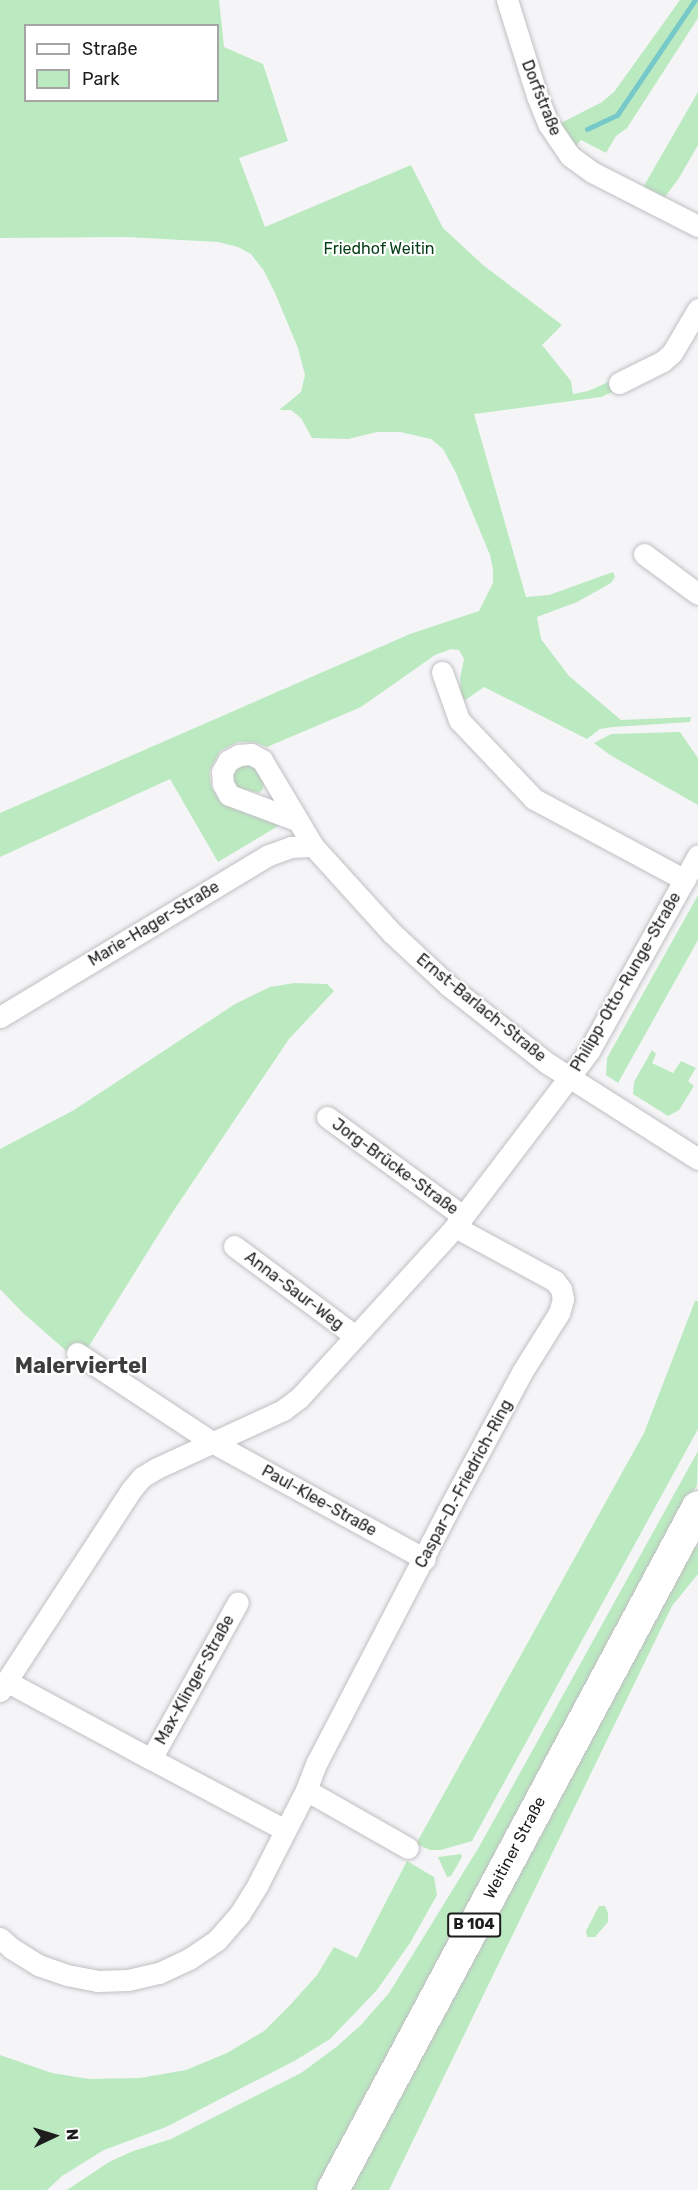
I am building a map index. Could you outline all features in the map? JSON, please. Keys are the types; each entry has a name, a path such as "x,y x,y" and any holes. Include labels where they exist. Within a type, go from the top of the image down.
{"main road":[{"name":"Weitiner Straße","path":"333,2190 698,1507"}],"street":[{"name":"Dorfstraße","path":"507,0 537,96 549,125 570,156 592,172 698,226"},
{"path":"619,383 663,361 672,353 698,309"},
{"path":"644,554 698,594"},
{"path":"442,672 459,720 534,799 685,880"},
{"name":"Ernst-Barlach-Straße","path":"296,820 313,846 392,933 449,986 490,1020 571,1078 698,1159"},
{"name":"Marie-Hager-Straße","path":"0,1017 269,855 291,847 313,846"},
{"name":"Philipp-Otto-Runge-Straße","path":"571,1078 589,1051 698,855"},
{"path":"3,1686 137,1484 156,1468 283,1410 300,1397 459,1221 571,1078"},
{"name":"Jorg-Brücke-Straße","path":"327,1117 459,1221"},
{"name":"Caspar-D.-Friedrich-Ring","path":"0,1938 38,1965 67,1975 98,1981 128,1980 159,1973 189,1959 217,1940 239,1915 522,1372 560,1313 563,1299 561,1289 555,1281 459,1221"},
{"name":"Anna-Saur-Weg","path":"234,1246 354,1335"},
{"path":"77,1353 212,1442"},
{"name":"Paul-Klee-Straße","path":"212,1442 425,1559"},
{"name":"Max-Klinger-Straße","path":"151,1759 238,1602"},
{"name":"Max-Klinger-Straße","path":"3,1686 151,1759 285,1830"},
{"path":"306,1790 408,1848"}],"green space":[{"name":"Friedhof Weitin","path":"0,0 219,0 224,47 263,64 288,141 239,158 265,227 411,165 443,228 483,265 562,325 542,345 571,381 573,394 588,391 613,380 619,389 601,397 474,414 526,597 549,595 613,572 615,577 611,583 577,602 537,617 541,639 569,676 621,720 691,717 690,722 600,729 587,739 484,687 461,703 460,678 464,659 459,650 451,649 435,655 361,707 267,747 253,742 238,742 220,751 209,772 211,786 217,797 227,806 280,825 218,862 170,779 0,857 0,813 410,634 479,611 493,583 490,555 456,473 443,449 431,439 400,432 377,432 348,439 312,438 301,418 291,410 279,410 301,392 305,375 298,348 275,293 264,271 251,254 238,247 218,242 127,237 0,238"},
{"path":"680,0 698,0 698,18 627,128 616,136 606,153 581,140 574,149 557,125 602,102 614,92"},
{"path":"698,92 698,145 679,178 662,201 641,191"},
{"path":"680,732 698,758 698,805 610,755 594,743 611,734"},
{"path":"248,764 256,768 264,781 263,789 259,793 239,788 231,776 234,769"},
{"path":"698,895 698,940 618,1083 606,1075 607,1058"},
{"path":"294,983 327,984 334,991 289,1039 170,1216 79,1362 23,1313 0,1289 0,1149 74,1110 235,1004 270,987"},
{"path":"652,1050 656,1054 652,1063 673,1073 681,1061 696,1068 688,1081 694,1086 679,1110 668,1116 633,1094 634,1082"},
{"path":"695,1301 698,1301 698,1429 472,1841 441,1850 430,1850 416,1844 644,1433"},
{"path":"698,1451 697,1485 321,2190 67,2190 109,2162 133,2151 171,2139 301,2073 361,2025 389,1993 479,1847"},
{"path":"698,1544 698,1574 672,1606 389,2190 345,2190 679,1567"},
{"path":"461,1854 462,1857 451,1876 447,1877 438,1857"},
{"path":"407,1861 434,1877 437,1895 410,1943 377,1990 330,2039 296,2060 166,2127 104,2150 62,2176 47,2190 0,2190 0,2055 52,2073 89,2079 140,2078 186,2070 227,2053 264,2031 317,1975 334,1947 357,1958"},
{"path":"599,1906 605,1906 608,1922 595,1937 587,1937 586,1931"}],"waterway":[{"path":"587,129 617,115 695,0"}],"district":[{"name":"Malerviertel","path":"81,1366"}]}
